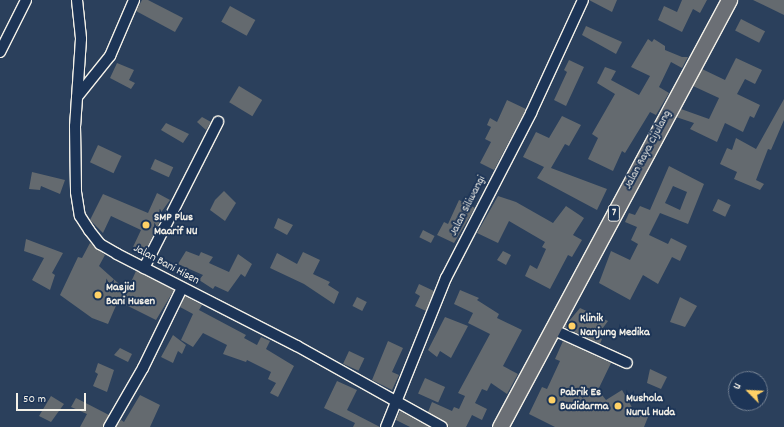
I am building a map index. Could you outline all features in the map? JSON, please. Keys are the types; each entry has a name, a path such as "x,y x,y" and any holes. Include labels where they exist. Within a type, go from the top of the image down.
{"highway":[{"name":"Jalan Raya Cijulang","path":"500,427 728,0"}],"street":[{"path":"0,52 26,0"},
{"name":"Jalan Bani Hisen","path":"77,0 81,40 77,97 76,192 80,216 100,244 396,401 442,427"},
{"path":"77,97 110,56 134,0"},
{"name":"Jalan Siliwangi","path":"386,427 446,278 531,113 583,0"},
{"path":"144,268 218,122"},
{"path":"109,427 147,361 182,288"},
{"path":"552,329 627,363"}],"building":[{"path":"142,0 148,0 183,18 175,32 136,11"},
{"path":"589,0 617,0 612,12"},
{"path":"682,0 707,0 700,13 693,9 682,32 658,20 664,6 677,12"},
{"path":"753,0 784,0 784,15"},
{"path":"230,6 255,20 247,36 221,22"},
{"path":"741,19 765,31 759,43 735,31"},
{"path":"586,26 622,42 616,54 582,35"},
{"path":"648,39 652,42 654,39 665,46 665,50 682,57 688,57 682,68 671,62 659,87 669,93 656,115 650,112 625,153 622,151 613,171 588,159 598,138 592,134 615,94 597,83 605,67 616,71 611,80 639,95 650,76 631,67"},
{"path":"736,58 762,70 755,84 745,79 737,94 760,105 754,118 750,116 743,132 725,123 717,142 690,129 694,123 676,117 681,109 709,119 719,98 693,86 702,69 725,80"},
{"path":"569,60 584,67 566,106 554,100 567,72 564,70"},
{"path":"117,63 134,70 129,80 135,83 131,89 110,78"},
{"path":"239,86 262,100 252,116 229,102"},
{"path":"784,99 784,120 771,150 768,149 756,180 764,184 760,190 734,179 737,172 720,164 727,148 732,150 736,138 756,149"},
{"path":"507,100 526,109 494,170 480,163 491,142 485,139 491,127 487,125 490,118 497,122"},
{"path":"562,116 581,125 569,146 565,144 551,168 607,189 597,210 537,178 544,167 523,157 536,132 549,138"},
{"path":"202,117 211,122 206,130 197,122"},
{"path":"166,123 189,134 183,143 161,130"},
{"path":"98,145 122,156 114,173 90,162"},
{"path":"155,159 173,167 169,177 151,169"},
{"path":"669,166 704,184 688,224 660,213 649,235 668,244 671,238 687,246 680,261 672,257 658,284 643,275 630,300 599,283 611,251 630,260 638,244 631,240 637,227 625,222 629,213 635,215 640,206 650,210","holes":["673,186 687,192 680,210 665,203"]},
{"path":"32,172 65,180 60,194 41,186 40,190 29,189"},
{"path":"224,191 236,203 225,221 210,210 215,200"},
{"path":"157,193 170,200 157,218 161,219 145,252 133,247 141,230 111,216 103,233 90,220 103,194 148,213"},
{"path":"498,196 516,202 553,223 566,206 584,218 573,235 582,240 572,257 568,255 550,289 525,276 530,265 537,269 546,249 542,247 545,242 509,221 498,243 477,233"},
{"path":"718,199 731,205 725,217 713,211"},
{"path":"459,200 475,208 454,243 437,235 444,222 448,224"},
{"path":"278,218 293,225 287,235 274,228"},
{"path":"423,230 435,236 431,243 419,237"},
{"path":"26,239 63,253 52,273 55,275 50,290 32,280 44,258 24,251"},
{"path":"90,243 105,255 99,266 127,291 136,271 174,290 156,320 118,301 108,324 92,318 60,295 78,257 82,258"},
{"path":"186,251 199,256 201,252 213,257 209,263 229,272 238,254 252,264 245,277 241,274 228,292 215,286 213,289 199,280 203,275 178,264"},
{"path":"503,251 511,255 506,265 497,260"},
{"path":"303,252 320,260 313,274 330,282 328,285 339,292 334,304 304,284 270,268 277,253 297,264"},
{"path":"419,284 434,291 426,311 415,306 420,296 415,293"},
{"path":"460,290 479,298 477,300 499,314 497,318 522,330 503,366 518,374 507,394 491,383 487,391 482,389 475,403 487,409 482,420 472,415 466,427 449,427 428,412 432,402 452,411 454,407 459,409 465,396 458,393 490,334 468,323 473,313 454,304"},
{"path":"185,296 202,305 199,310 246,335 244,338 257,345 261,337 270,341 266,349 294,366 278,397 270,393 276,383 268,379 271,372 247,360 246,362 223,354 227,345 203,333 193,347 181,340 193,314 180,307"},
{"path":"357,297 367,302 362,311 352,306"},
{"path":"680,297 697,306 685,327 670,322"},
{"path":"580,308 608,321 597,336 602,339 600,344 564,327"},
{"path":"445,317 468,326 451,358 440,351 437,357 428,350"},
{"path":"173,335 186,345 182,354 178,351 173,363 161,357"},
{"path":"388,341 403,348 392,372 399,375 392,390 372,380"},
{"path":"563,341 611,363 598,390 606,400 622,390 637,416 641,408 650,412 644,427 555,427 529,414 542,387 547,389 560,361 555,359"},
{"path":"120,348 132,354 128,362 114,355"},
{"path":"349,351 364,358 358,371 343,364"},
{"path":"98,363 114,370 107,392 93,386 98,374 95,372"},
{"path":"650,369 667,377 661,389 647,383"},
{"path":"425,378 445,387 438,402 418,394"},
{"path":"337,381 357,390 347,410 380,427 353,427 355,423 324,408"},
{"path":"140,395 160,405 150,427 116,427 121,420 124,422"},
{"path":"51,396 64,404 51,422 39,416"},
{"path":"76,398 109,415 103,427 80,427 87,414 71,407"},
{"path":"400,411 429,427 410,427 396,420"}],"place":[{"name":"SMP Plus Maarif NU","path":"146,225"},
{"name":"Masjid Bani Husen","path":"98,295"},
{"name":"Klinik Nanjung Medika","path":"572,326"},
{"name":"Pabrik Es Budidarma","path":"552,400"},
{"name":"Mushola Nurul Huda","path":"618,406"}]}
